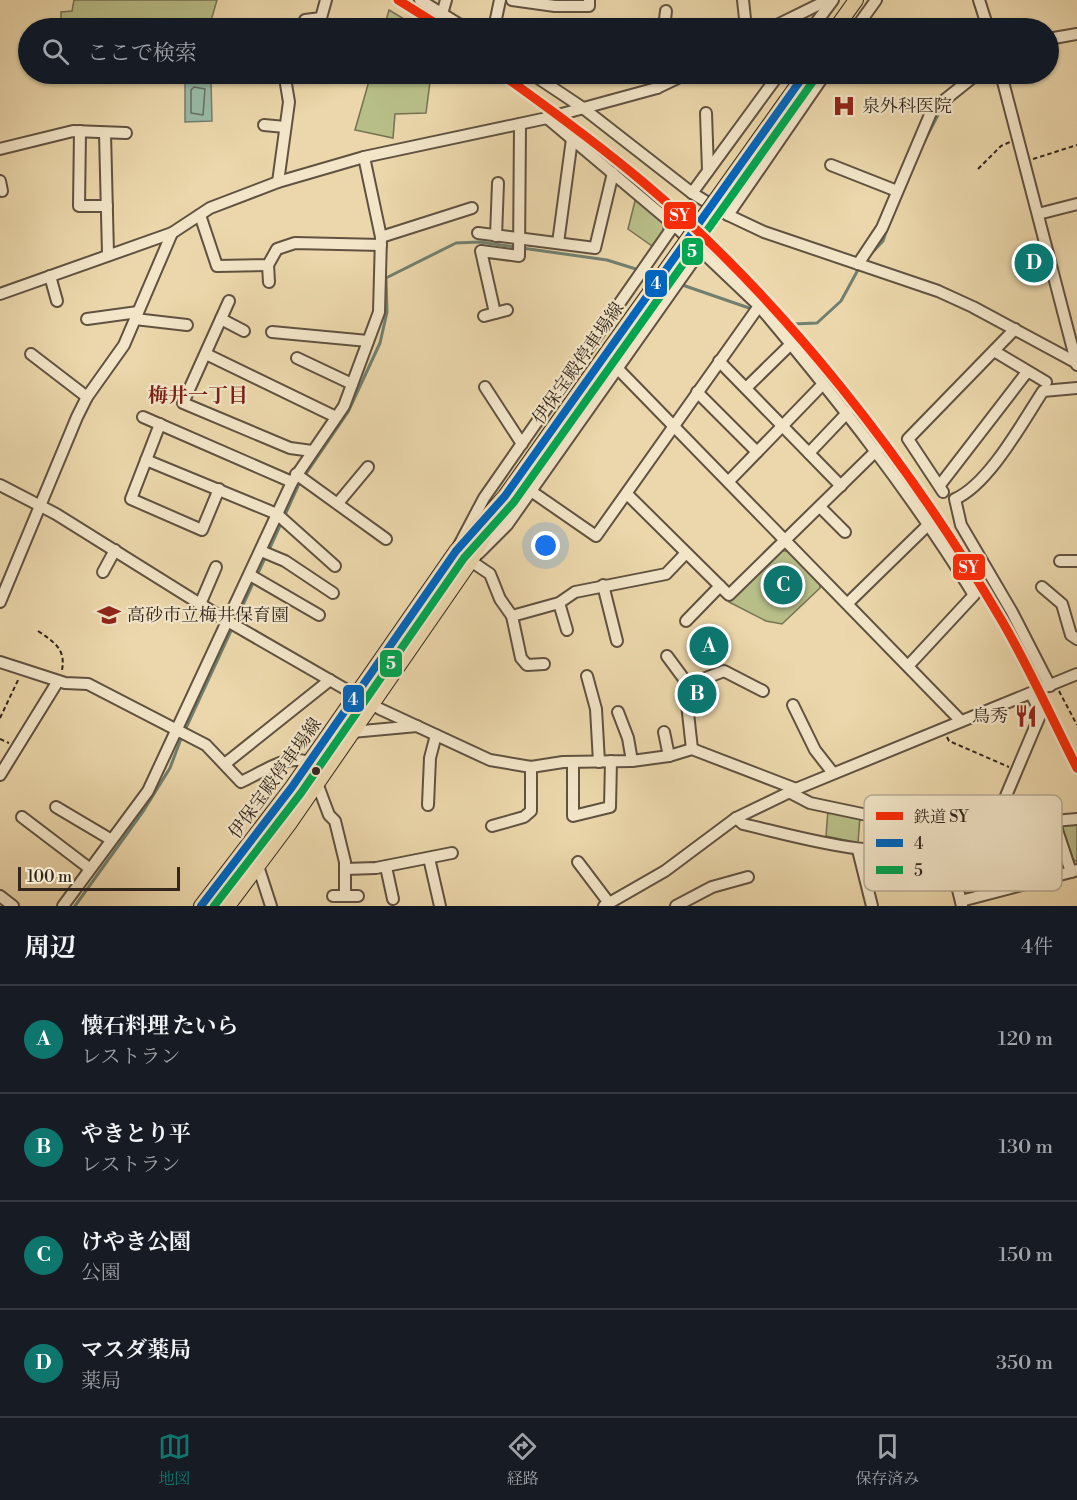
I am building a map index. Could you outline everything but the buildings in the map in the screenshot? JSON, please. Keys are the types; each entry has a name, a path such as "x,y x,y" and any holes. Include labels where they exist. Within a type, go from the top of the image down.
{"main road":[{"path":"843,18 856,0"},
{"name":"伊保宝殿停車場線","path":"201,906 311,760 456,551 505,496 798,84"},
{"name":"伊保宝殿停車場線","path":"228,906 317,783 471,561 505,496"}],"street":[{"path":"321,18 326,0"},
{"path":"420,0 449,18"},
{"path":"442,14 446,0"},
{"path":"496,18 500,0"},
{"path":"512,0 555,6 588,6 589,0"},
{"path":"743,0 745,18"},
{"path":"791,18 828,0"},
{"path":"820,18 833,0"},
{"path":"863,18 876,0"},
{"path":"978,0 984,18"},
{"path":"665,18 666,10"},
{"path":"1059,37 1077,34"},
{"path":"278,182 288,84"},
{"path":"547,84 583,108 692,193 728,214 764,231 938,291 1015,329 1077,364"},
{"path":"657,88 658,84"},
{"path":"0,294 172,233 200,215 278,182 364,157 547,118 665,84"},
{"path":"692,193 772,84"},
{"path":"728,214 818,84"},
{"path":"858,264 882,228 932,110 964,84"},
{"path":"1004,84 1077,364"},
{"path":"705,113 708,171"},
{"path":"547,118 674,225 759,306 877,450 930,523 974,595 909,665"},
{"path":"507,310 489,315 481,251 519,256 520,124"},
{"path":"264,125 285,127"},
{"path":"80,131 79,206 107,206"},
{"path":"0,148 80,131 126,133"},
{"path":"105,133 108,254"},
{"path":"558,243 572,139"},
{"path":"63,906 110,839 148,791 294,478 344,406 379,312 381,241 364,157"},
{"path":"831,165 897,191"},
{"path":"478,233 595,248 613,172"},
{"path":"496,236 498,183"},
{"path":"1038,214 1077,204"},
{"path":"269,282 268,265 277,249 295,243 316,250 381,241 472,207"},
{"path":"200,215 217,266 268,265"},
{"path":"544,664 527,665 521,658 512,616 500,599 489,574 456,551 484,498 674,225"},
{"path":"1,598 87,398 124,345 172,233"},
{"path":"471,561 507,525 701,250"},
{"path":"50,276 57,301"},
{"path":"229,301 183,403 290,448 312,451"},
{"path":"531,491 596,536 759,306"},
{"path":"87,319 137,315 187,325"},
{"path":"221,319 244,331"},
{"path":"272,332 296,329 368,341"},
{"path":"1015,329 908,439 942,489 1027,372"},
{"path":"746,388 790,344"},
{"path":"994,351 1046,382"},
{"path":"32,354 87,398"},
{"path":"206,354 336,417"},
{"path":"297,358 352,384"},
{"path":"719,361 842,486"},
{"path":"618,369 909,665 960,720"},
{"path":"729,481 823,384"},
{"path":"485,387 522,444"},
{"path":"1053,685 961,525 955,499 966,494 997,459 1043,391 1077,388"},
{"path":"697,392 758,452"},
{"path":"809,453 847,413"},
{"path":"142,417 309,482 386,539"},
{"path":"160,424 131,499 202,530 219,489"},
{"path":"627,494 729,595 877,450"},
{"path":"146,460 277,514 286,523 327,551 335,566"},
{"path":"338,503 368,467"},
{"path":"0,485 115,550 229,621 371,704 490,760 531,767 573,762 632,761 669,756 692,749 793,790 810,803 864,814"},
{"path":"820,507 845,531"},
{"path":"848,603 930,523"},
{"path":"103,572 115,550"},
{"path":"261,551 322,580 333,593"},
{"path":"512,616 559,603 575,592 666,574 686,553"},
{"path":"1060,561 1077,561"},
{"path":"201,602 216,567"},
{"path":"250,575 319,615"},
{"path":"603,585 617,641"},
{"path":"686,621 720,586"},
{"path":"1042,587 1062,604 1071,635 1077,639"},
{"path":"295,600 302,590"},
{"path":"559,603 567,630"},
{"path":"666,656 684,679 692,749"},
{"path":"0,662 58,681 88,684 206,745 226,763 241,782 291,759 311,760 326,770"},
{"path":"685,686 724,672 763,691"},
{"path":"578,862 606,905 665,871 736,818 793,790 942,727 1077,674"},
{"path":"587,676 599,762"},
{"path":"226,763 330,680"},
{"path":"0,774 58,681"},
{"path":"1006,795 1041,713 1031,693"},
{"path":"793,705 815,750 833,773"},
{"path":"618,712 628,738 632,761"},
{"path":"352,732 417,726"},
{"path":"664,732 669,756"},
{"path":"428,805 430,758 436,735"},
{"path":"573,762 573,816 610,807 611,761"},
{"path":"492,826 524,817 531,811 531,767"},
{"path":"317,783 329,815 335,820 345,869 345,896"},
{"path":"56,807 110,839"},
{"path":"22,817 89,868"},
{"path":"736,818 743,824 864,850"},
{"path":"1062,820 1077,819"},
{"path":"1062,841 1074,871"},
{"path":"858,850 864,874"},
{"path":"345,869 386,867 452,853"},
{"path":"429,858 440,906"},
{"path":"258,866 271,906"},
{"path":"386,867 393,899"},
{"path":"676,906 712,886 748,877"},
{"path":"868,891 872,906"},
{"path":"961,904 1006,891"},
{"path":"0,896 13,906"},
{"path":"333,896 358,896"}],"path":[{"path":"978,169 1001,146 1018,139"},
{"path":"1024,162 1077,145"},
{"path":"38,631 61,648 63,668 58,681"},
{"path":"0,718 23,670"},
{"path":"1053,685 1077,725"},
{"path":"942,727 949,741 1017,770"}],"green space":[{"path":"74,0 217,0 212,18 61,18 61,12 72,11"},
{"path":"389,10 402,18 387,18"},
{"path":"368,84 430,84 426,113 395,114 393,138 355,130"},
{"path":"636,197 663,221 663,231 652,246 628,229"},
{"path":"781,551 788,551 820,582 820,588 782,624 766,621 729,602"},
{"path":"828,810 860,816 858,843 826,836"},
{"path":"1077,822 1077,862 1071,858 1062,826 1065,823"}],"water":[{"path":"185,84 211,84 212,121 185,122"}],"waterway":[{"path":"922,146 941,109"},
{"path":"869,256 883,241 887,229"},
{"path":"269,550 299,484 348,412 380,343 387,312 386,278 456,243 480,242 515,247"},
{"path":"522,248 607,260 639,270"},
{"path":"772,316 793,324 817,323 841,301 859,268"},
{"path":"665,279 752,309"},
{"path":"257,575 266,556"},
{"path":"185,730 254,581"},
{"path":"75,906 144,810 170,768 182,736"}],"rail line":[{"name":"SY","path":"398,0 427,18"},
{"name":"SY","path":"515,84 609,154 695,229 746,278 840,386 927,502 966,561 1012,639 1077,768"}],"transit line":[{"name":"4","path":"201,906 292,787 456,551 505,496 798,84"},
{"name":"5","path":"214,906 301,793 464,558 514,502 811,84"}],"place":[{"name":"泉外科医院","path":"844,106"},
{"name":"マスダ薬局","path":"1034,263"},
{"name":"けやき公園","path":"783,585"},
{"name":"高砂市立梅井保育園","path":"109,615"},
{"name":"懐石料理 たいら","path":"709,646"},
{"name":"やきとり平","path":"697,694"},
{"name":"鳥秀","path":"1026,716"}],"district":[{"name":"梅井一丁目","path":"198,395"}]}
